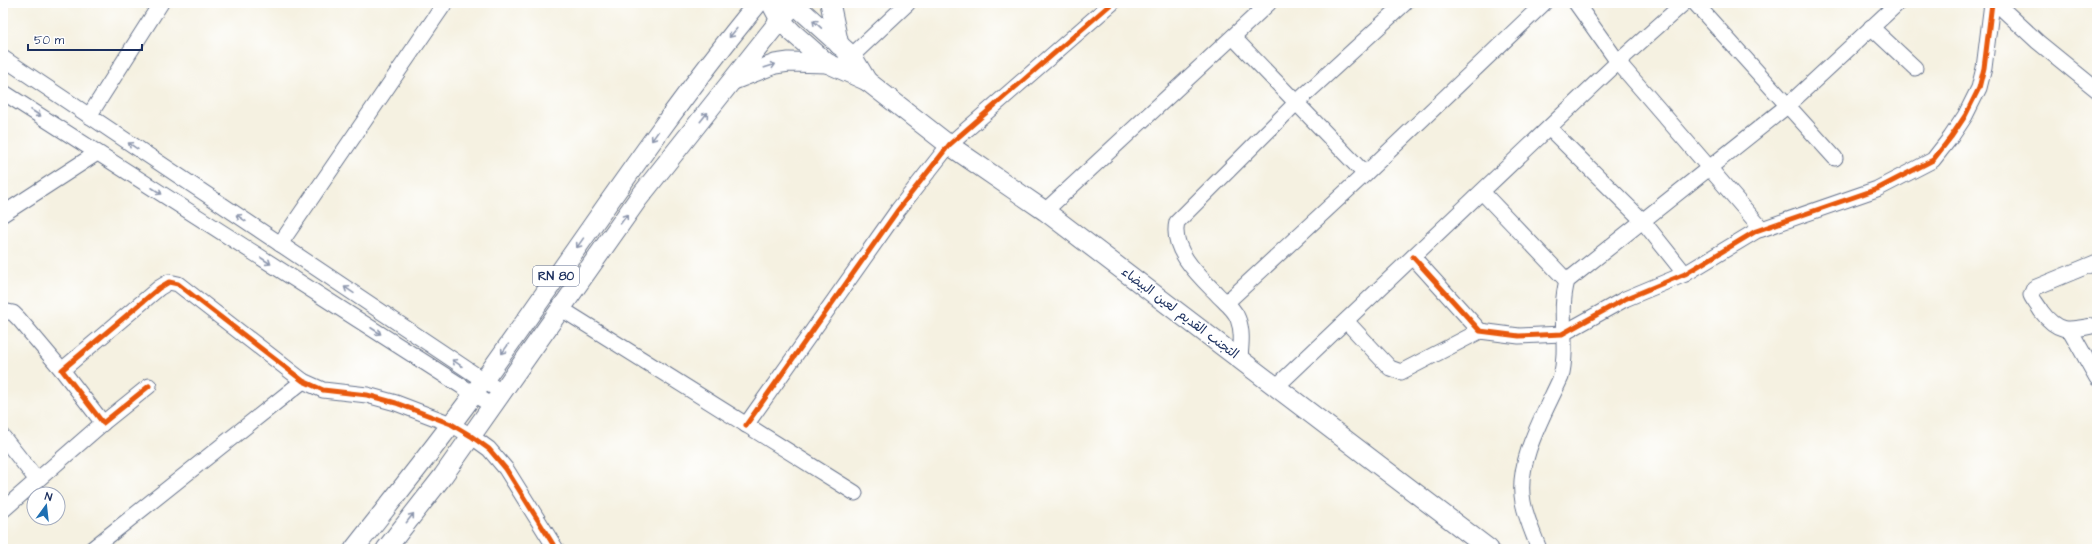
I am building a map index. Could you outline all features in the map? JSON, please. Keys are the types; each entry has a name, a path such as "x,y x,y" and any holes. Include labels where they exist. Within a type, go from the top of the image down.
{"main road":[{"name":"RN 80","path":"354,549 478,387 665,122 720,49 758,3"},
{"path":"771,3 780,20 792,32 839,58"},
{"name":"RN 80","path":"386,549 443,476 638,199 795,3"},
{"path":"795,3 839,58"},
{"path":"830,3 839,58"},
{"path":"734,80 775,64 839,58"},
{"name":"التجنب القديم لعين البيضاء","path":"839,58 949,145 1044,211 1277,386 1489,549"}],"street":[{"path":"89,116 161,3"},
{"path":"280,244 445,3"},
{"path":"839,58 908,3"},
{"path":"746,425 898,210 949,145 1112,3"},
{"path":"1044,211 1269,3"},
{"path":"1240,358 1242,338 1238,318 1186,260 1176,240 1175,230 1177,222 1296,103 1405,3"},
{"path":"1226,303 1365,174 1544,3"},
{"path":"1576,3 1618,62 1762,229"},
{"path":"1277,386 1618,62 1684,3"},
{"path":"1695,3 1786,106 1835,158"},
{"path":"1346,321 1390,368 1401,372 1480,331 1519,336 1562,334 1625,299 1685,274 1762,229 1876,189 1933,160 1965,116 1979,88 1984,68 1992,3"},
{"path":"1996,3 2038,42 2097,90"},
{"path":"1538,549 1529,525 1523,500 1521,473 1527,453 1561,377 1564,364 1562,309 1567,281 1786,106 1872,26 1890,5"},
{"path":"1872,26 1915,68"},
{"path":"1233,37 1365,174"},
{"path":"3,58 280,244 478,387"},
{"path":"3,92 97,153 496,399"},
{"path":"1549,128 1642,220 1685,274"},
{"path":"3,214 97,153"},
{"path":"1482,192 1567,281"},
{"path":"1413,257 1480,331"},
{"path":"2097,262 2032,290 2032,297 2052,324 2056,327 2070,330 2097,325"},
{"path":"62,370 158,288 169,282 178,284 303,381 323,390 367,395 396,403 451,424 471,436 489,449 506,469 556,549"},
{"path":"560,308 855,493"},
{"path":"3,311 12,313 19,318 103,422"},
{"path":"2070,330 2097,378"},
{"path":"92,549 303,381"},
{"path":"3,510 103,422 149,386"},
{"path":"3,436 37,480"}],"cycle path":[{"path":"746,425 898,210 949,145 1112,3"},
{"path":"1413,257 1480,331 1519,336 1562,334 1625,299 1685,274 1756,231 1877,189 1933,160 1965,116 1979,88 1984,68 1992,3"},
{"path":"149,386 103,423 62,370 159,288 169,282 178,284 303,381 323,390 367,395 396,403 451,424 471,436 489,449 506,469 556,549"}]}
